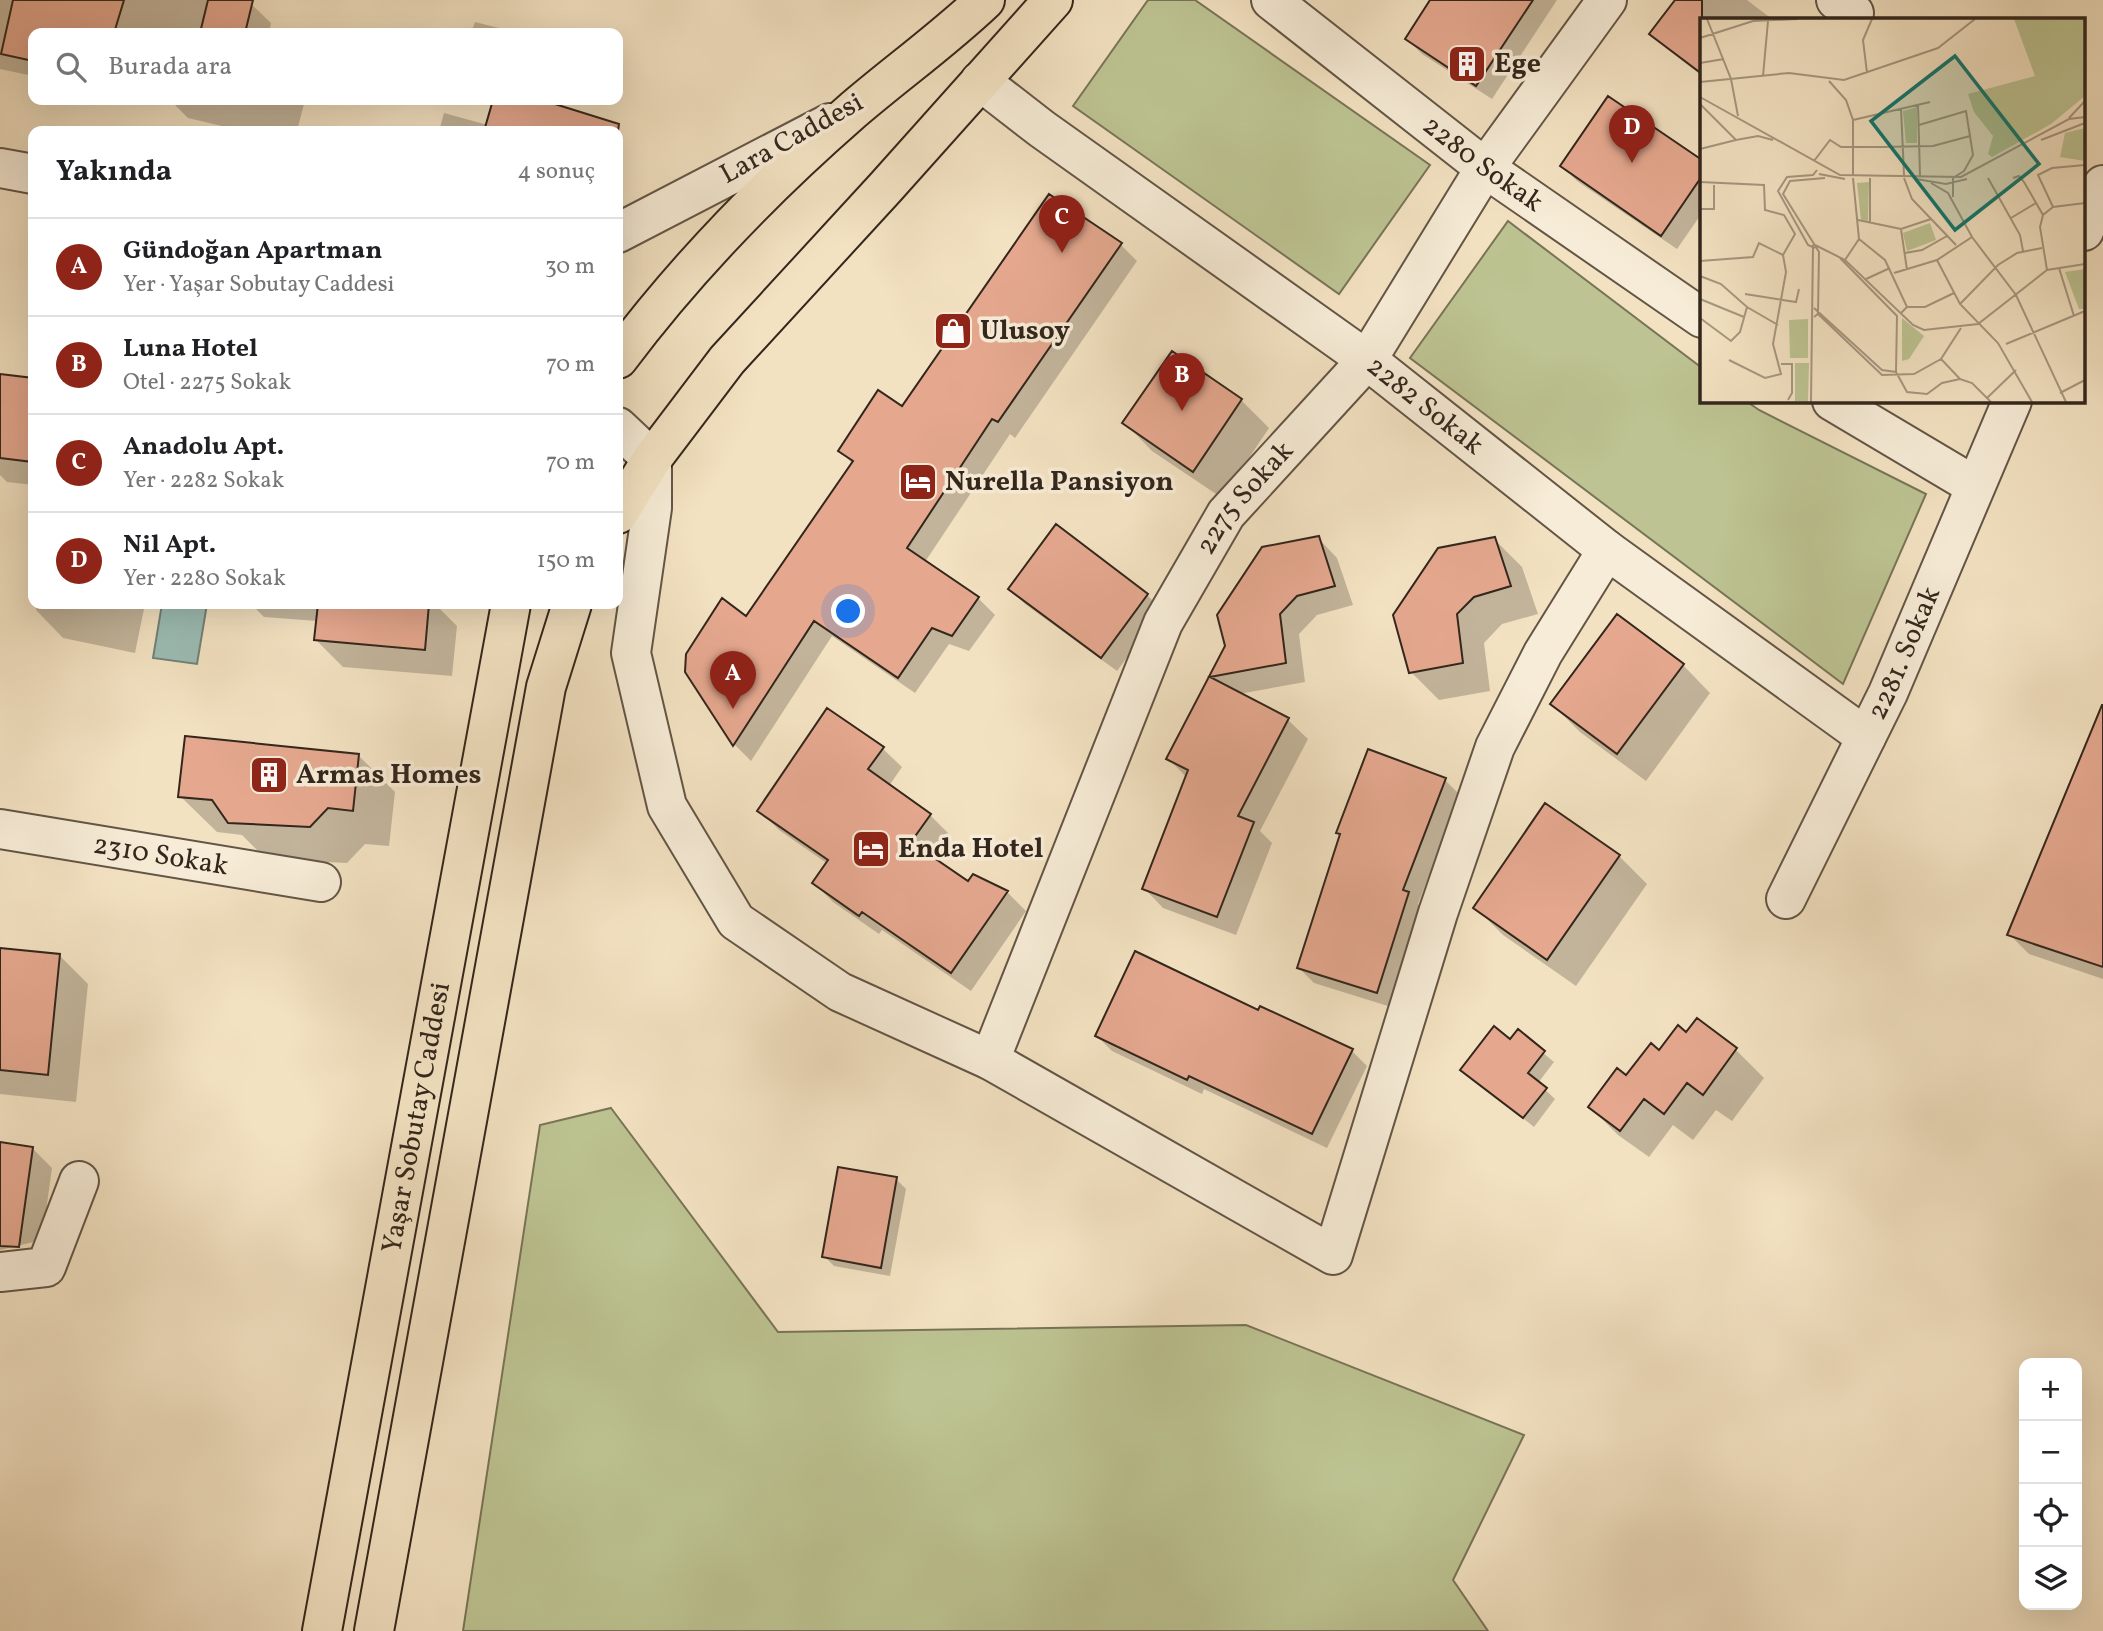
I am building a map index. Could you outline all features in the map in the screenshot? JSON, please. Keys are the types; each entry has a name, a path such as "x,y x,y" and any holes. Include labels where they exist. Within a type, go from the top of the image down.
{"main road":[{"name":"Lara Caddesi","path":"851,112 985,0"},
{"path":"623,506 652,459 727,360 1054,0"},
{"path":"623,352 647,320 735,219 851,112"},
{"name":"Yaşar Sobutay Caddesi","path":"322,1631 510,609"},
{"path":"374,1631 546,687 570,609"}],"street":[{"name":"2280 Sokak","path":"1271,0 1485,168 1700,316"},
{"name":"2275 Sokak","path":"990,1060 1163,623 1226,514 1367,360 1485,168 1607,0"},
{"name":"2282 Sokak","path":"980,81 1042,129 1367,360 1607,551 1866,737"},
{"name":"Lara Caddesi","path":"623,230 851,112"},
{"path":"0,167 28,173"},
{"path":"2086,226 2103,185"},
{"path":"1834,402 1975,486"},
{"name":"2281. Sokak","path":"1786,899 1888,693 2011,402"},
{"path":"623,433 652,459 652,508 631,653 667,806 736,921 840,992 990,1060 1333,1255 1438,913 1495,747 1543,653 1607,551"},
{"name":"2310 Sokak","path":"0,829 321,882"},
{"path":"0,1272 46,1267 79,1181"}],"green space":[{"path":"1148,0 1195,0 1430,165 1339,294 1073,106"},
{"path":"1508,221 1700,366 1700,402 1747,402 1926,494 1843,684 1410,358"},
{"path":"611,1108 778,1332 1246,1325 1524,1435 1453,1580 1488,1631 463,1631 540,1125"}],"water":[{"path":"161,609 206,609 197,664 153,658"}],"building":[{"path":"13,0 124,0 116,28 28,28 28,60 1,54"},
{"path":"208,0 253,0 246,28 201,28"},
{"name":"Ege","path":"1430,0 1533,0 1476,86 1405,39"},
{"path":"1675,0 1702,0 1700,72 1649,34"},
{"path":"1608,96 1700,159 1700,179 1661,236 1560,166"},
{"path":"492,105 558,105 619,124 619,126 485,126"},
{"path":"1049,194 1122,243 998,422 992,419 907,548 979,597 952,636 932,628 898,678 814,621 733,746 685,672 686,654 722,598 746,616 853,461 838,451 878,390 902,406"},
{"path":"1172,351 1242,399 1193,472 1122,423"},
{"path":"0,374 28,377 28,461 0,458"},
{"path":"1056,524 1148,594 1101,658 1008,589"},
{"path":"1319,536 1335,586 1297,596 1280,614 1286,663 1210,677 1289,718 1238,816 1254,822 1217,917 1142,889 1188,770 1166,759 1225,646 1217,615 1262,547"},
{"path":"1495,537 1511,586 1474,597 1457,614 1463,663 1409,673 1393,615 1438,548"},
{"path":"317,609 429,609 425,650 314,640"},
{"path":"1617,614 1684,664 1617,754 1550,704"},
{"path":"2103,705 2103,967 2007,935"},
{"path":"827,708 884,747 868,769 931,814 911,842 968,881 973,874 1008,891 951,973 862,912 859,916 812,883 828,860 757,811"},
{"name":"Armas Homes","path":"185,736 359,754 353,811 328,808 310,827 228,823 212,800 178,797"},
{"path":"1368,749 1446,778 1403,890 1409,892 1377,993 1297,968 1340,834 1336,833"},
{"path":"1545,803 1620,855 1547,960 1473,908"},
{"path":"0,948 60,954 48,1075 0,1070"},
{"path":"1135,951 1258,1010 1260,1006 1353,1049 1312,1134 1189,1076 1187,1080 1095,1036"},
{"path":"1697,1018 1737,1048 1703,1095 1687,1083 1664,1114 1644,1099 1620,1131 1588,1107 1617,1068 1626,1075 1651,1043 1659,1050 1678,1025 1686,1032"},
{"path":"1494,1026 1510,1039 1518,1029 1545,1051 1528,1073 1547,1088 1523,1118 1460,1070"},
{"path":"0,1142 33,1147 19,1247 0,1246"},
{"path":"838,1167 897,1177 881,1268 822,1257"}],"place":[{"name":"Ege","path":"1467,64"},
{"name":"Nil Apt.","path":"1632,163"},
{"name":"Anadolu Apt.","path":"1062,253"},
{"name":"Ulusoy","path":"953,331"},
{"name":"Luna Hotel","path":"1182,411"},
{"name":"Nurella Pansiyon","path":"918,482"},
{"name":"Gündoğan Apartman","path":"733,709"},
{"name":"Armas Homes","path":"269,775"},
{"name":"Enda Hotel","path":"871,849"}]}
